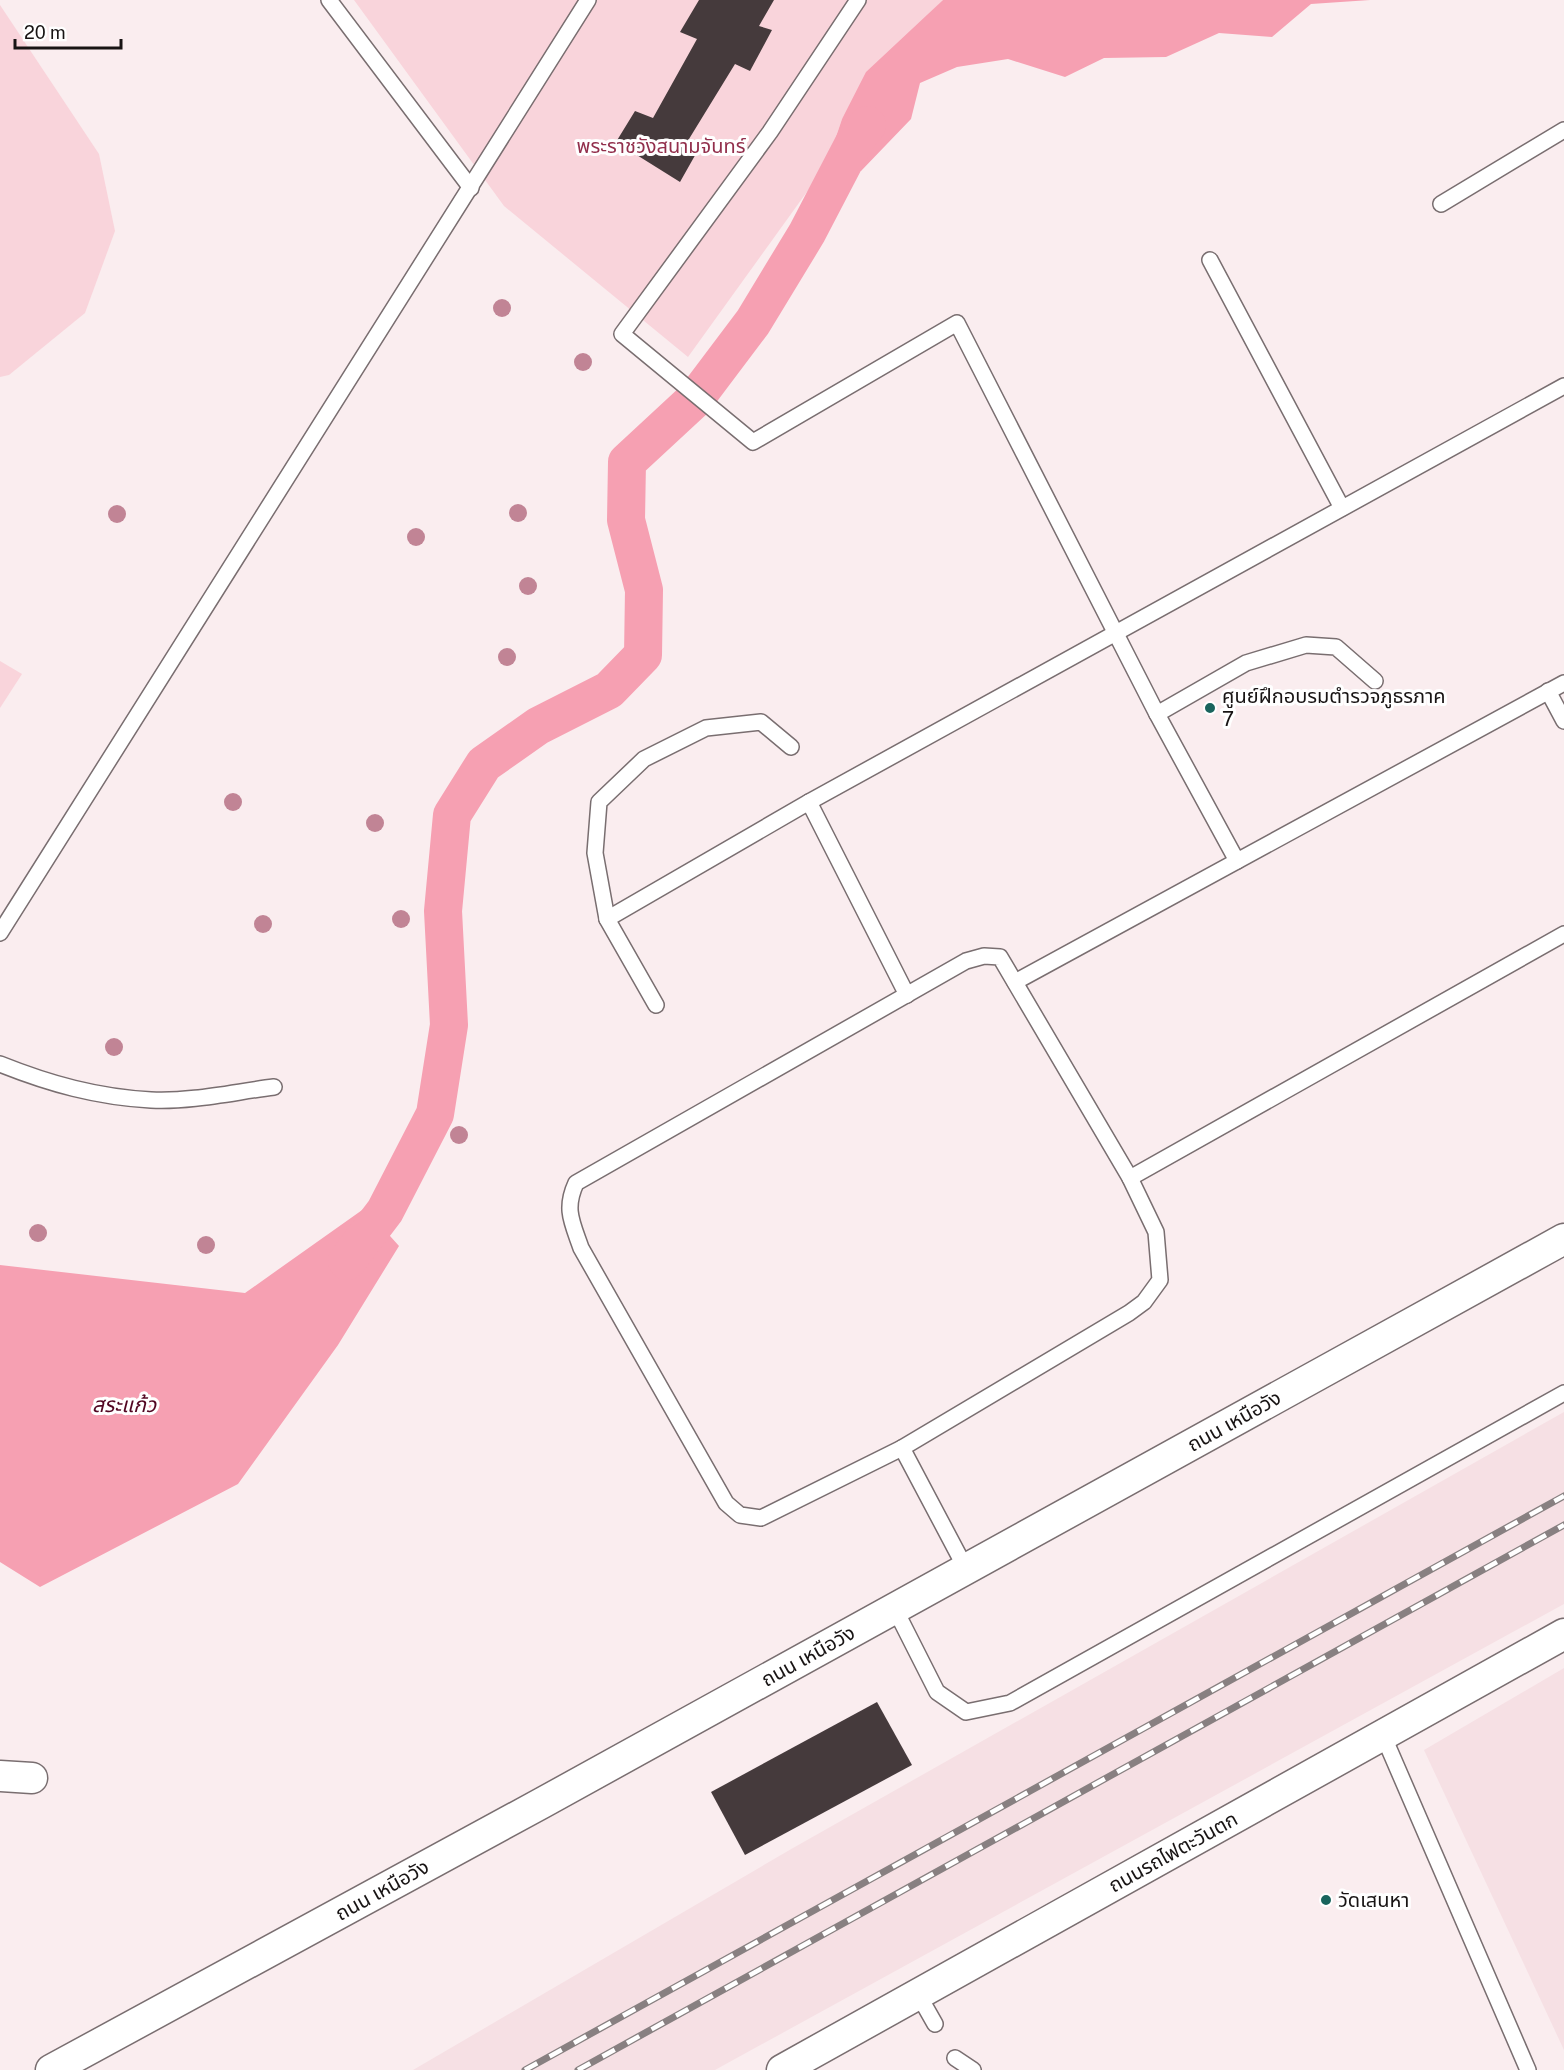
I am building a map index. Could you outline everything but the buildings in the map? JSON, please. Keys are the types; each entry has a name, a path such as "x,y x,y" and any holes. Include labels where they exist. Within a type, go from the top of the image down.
{"street":[{"name":"ถนน เหนือวัง","path":"51,2070 895,1609 1564,1239"},
{"name":"ถนนรถไฟตะวันตก","path":"782,2070 1564,1634"},
{"path":"0,1776 32,1778"}],"lane":[{"path":"329,0 471,188"},
{"path":"0,933 588,0"},
{"path":"858,0 770,132 622,334 753,442 957,323 1157,714 1237,861"},
{"path":"1440,204 1564,130"},
{"path":"1210,260 1342,508"},
{"path":"607,919 809,802 1564,386"},
{"path":"1157,714 1246,663 1306,645 1336,647 1375,681"},
{"path":"1015,982 1564,683"},
{"path":"1548,691 1564,721"},
{"path":"656,1005 607,919 595,853 599,802 645,759 706,728 761,722 791,747"},
{"path":"809,802 907,995"},
{"path":"1130,1178 1564,934"},
{"path":"984,956 1000,957 1015,982 1130,1178 1156,1232 1160,1280 1144,1302 1129,1313 902,1448 761,1518 740,1515 726,1503 581,1248 570,1214 570,1196 576,1183 966,962 984,956"},
{"path":"0,1064 32,1077 88,1093 152,1100 192,1098 274,1087"},
{"path":"895,1609 937,1692 966,1712 1010,1703 1564,1394"},
{"path":"902,1448 966,1569"},
{"path":"1383,1735 1528,2070"},
{"path":"918,1995 936,2024"},
{"path":"955,2058 973,2070"}],"shaded area":[{"path":"1564,1412 1564,1604 715,2070 413,2070 793,1848"},
{"path":"1564,1668 1564,2050 1424,1750"}],"green space":[{"name":"พระราชวังสนามจันทร์","path":"354,0 943,0 918,25 842,119 827,164 688,357 504,206"},
{"path":"0,5 99,154 115,231 85,313 9,375 0,377"},
{"path":"0,661 22,674 0,708"}],"water":[{"path":"943,0 1370,0 1311,4 1272,37 1219,33 1166,57 1104,58 1065,77 1008,59 957,67 920,83 911,119 861,171 827,164 842,119 866,72"},
{"name":"สระแก้ว","path":"365,1208 399,1246 338,1345 238,1484 40,1587 0,1562 0,1265 245,1293"}],"waterway":[{"path":"347,1261 385,1211 435,1114 449,1025 443,911 452,815 484,764 538,726 609,690 643,655 644,590 626,520 627,462 695,399 753,322 807,233 856,139 867,125"}],"railway":[{"path":"525,2070 1564,1496"},
{"path":"578,2070 1564,1525"}],"place":[{"name":"ศูนย์ฝึกอบรมตำรวจภูธรภาค 7","path":"1210,708"},
{"name":"วัดเสนหา","path":"1326,1900"}]}
